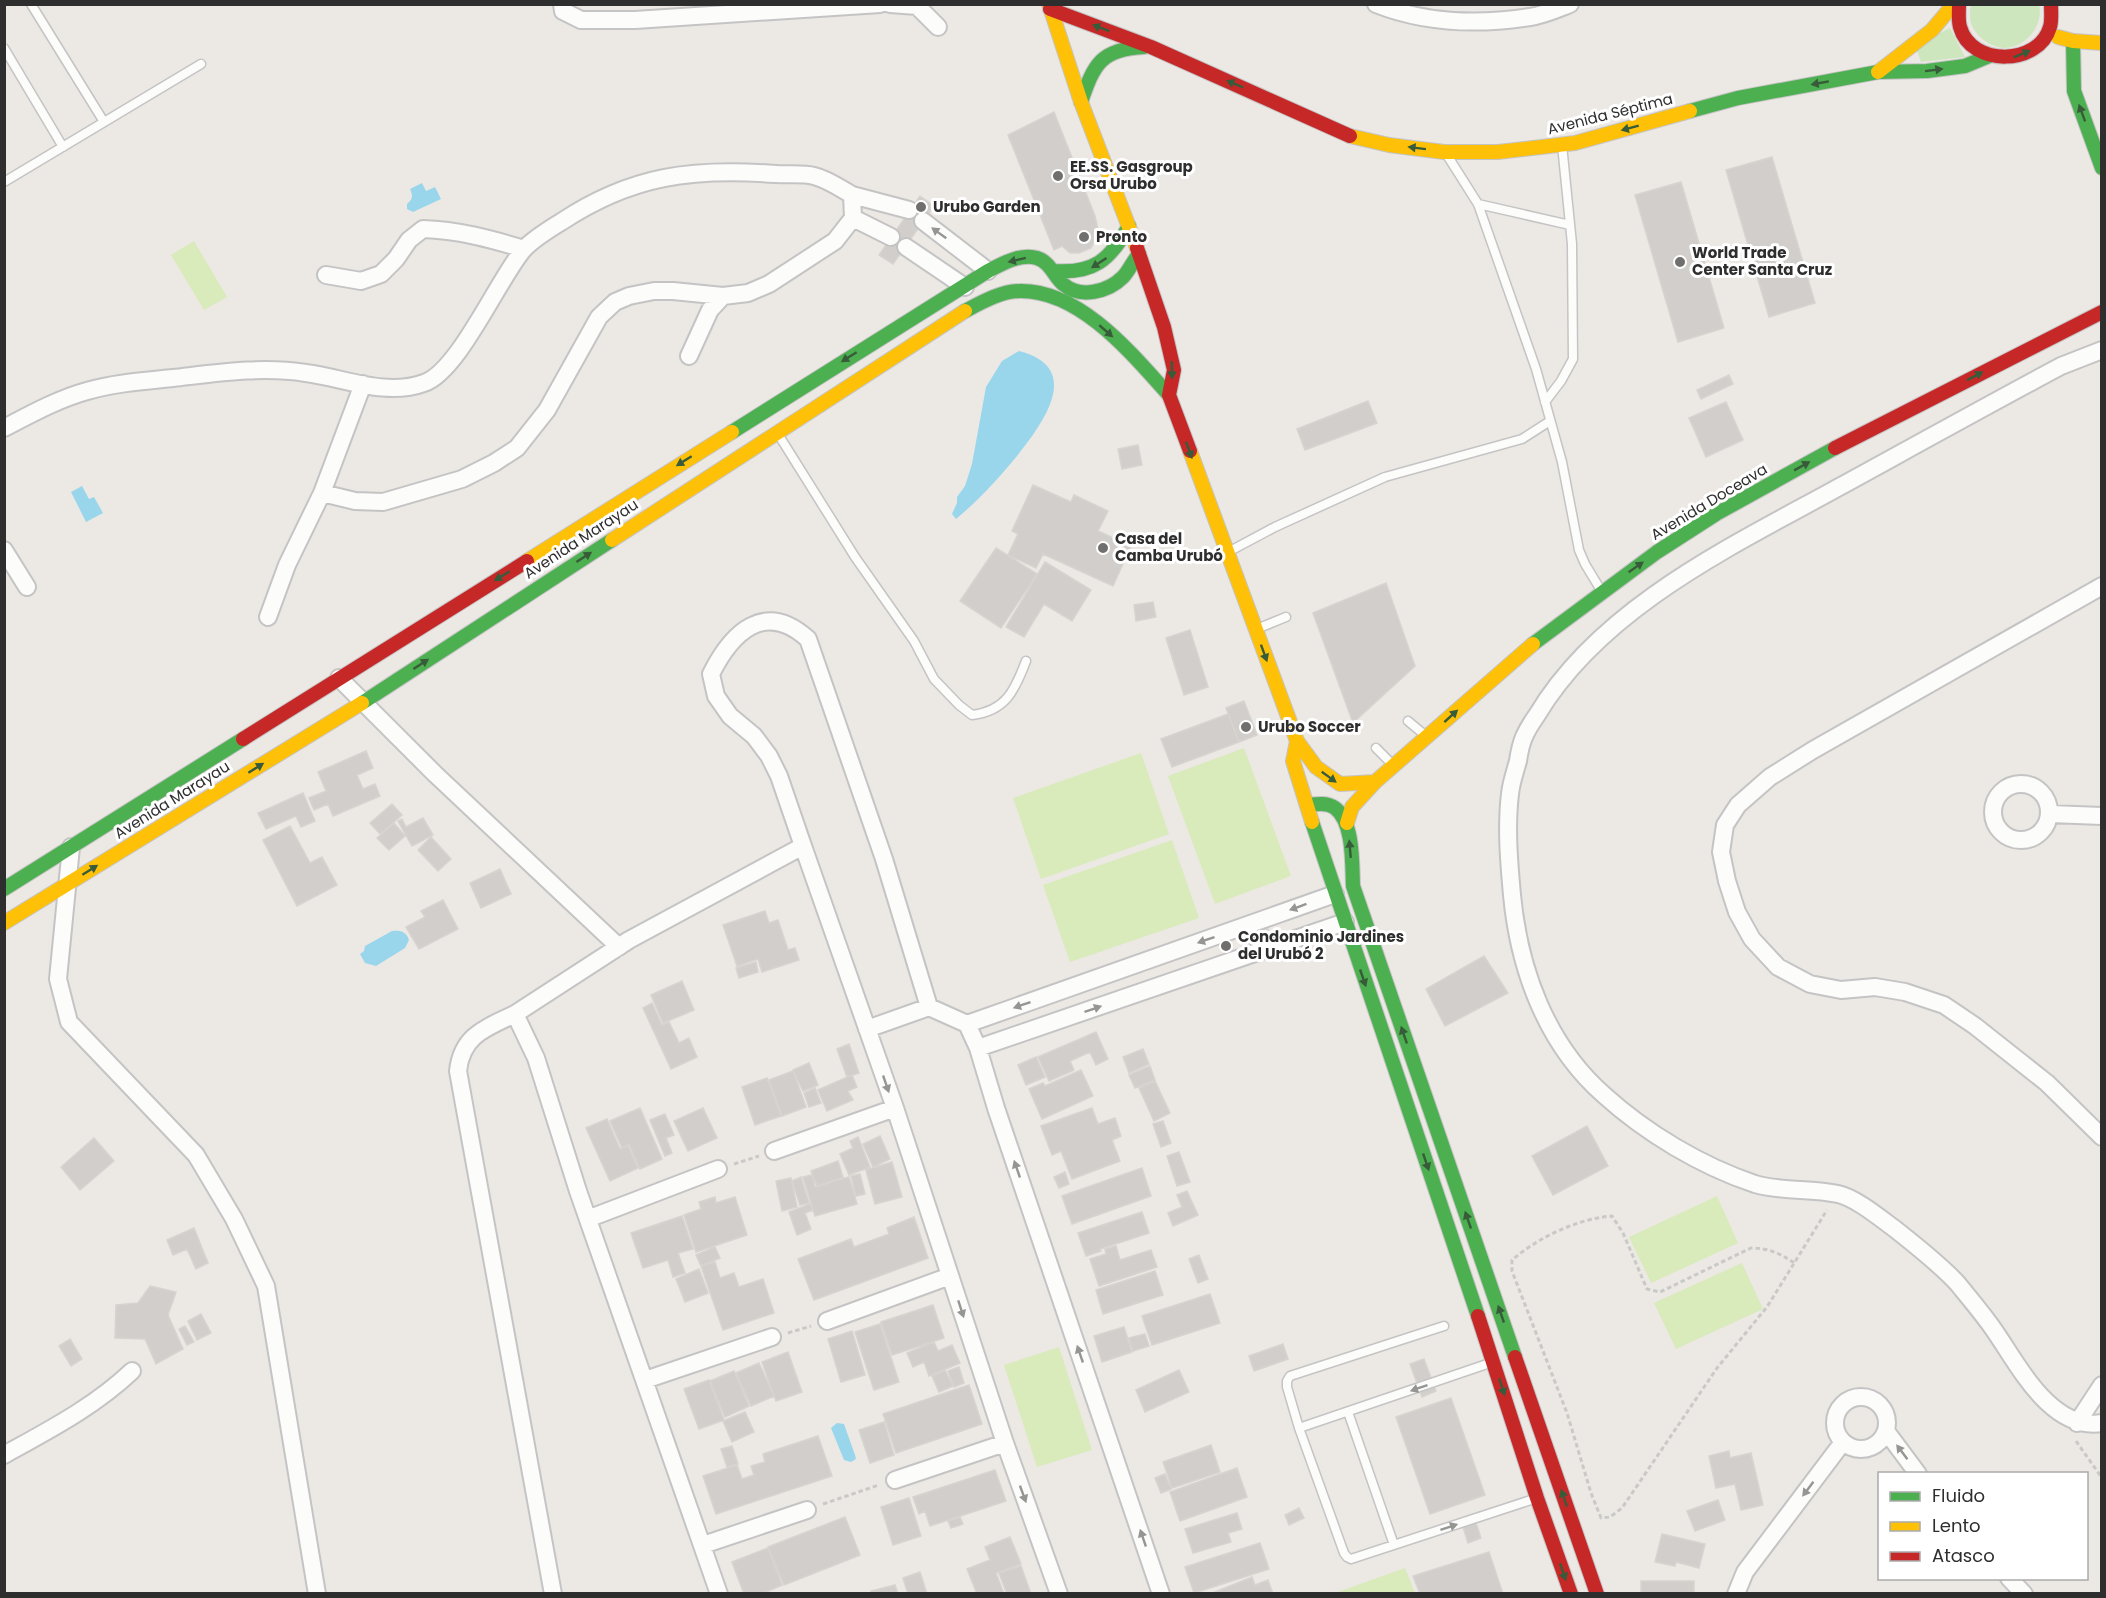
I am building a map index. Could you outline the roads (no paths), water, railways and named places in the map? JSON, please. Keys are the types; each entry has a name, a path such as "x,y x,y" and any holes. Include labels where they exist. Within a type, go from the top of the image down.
{"main road":[{"name":"Avenida Séptima","path":"1878,72 1932,30 1954,4"},
{"path":"1959,4 1959,21 1963,32 1978,50 1989,56 2009,59 2030,52 2047,34 2051,23 2051,4"},
{"name":"Avenida Séptima","path":"1050,7 1151,47 1350,136 1389,145 1444,152 1498,152 1562,145 1738,98 1878,72 1927,71 1965,66 1989,56"},
{"path":"1050,7 1081,102 1129,226 1164,327 1174,370 1169,395 1297,741 1316,766 1340,784 1375,782"},
{"path":"2047,34 2073,41 2102,43"},
{"path":"2073,41 2074,91 2102,168"},
{"name":"Avenida Séptima","path":"1081,102 1092,71 1107,54 1124,47 1151,47"},
{"path":"1053,271 1082,272 1097,265 1114,252 1129,226"},
{"name":"Avenida Marayau","path":"4,889 988,271 1018,258 1037,258 1048,264 1064,285 1073,291 1093,291 1113,284 1124,276 1139,254"},
{"name":"Avenida Marayau","path":"4,923 361,703 965,311 996,296 1023,291 1058,297 1091,318 1125,347 1169,395"},
{"name":"Avenida Doceava","path":"1347,823 1352,807 1375,782 1536,641 1657,552 1726,508 1831,450 2102,312"},
{"path":"1297,741 1293,761 1335,894 1494,1362 1537,1498 1571,1593"},
{"path":"1307,805 1325,803 1335,808 1347,823 1353,886 1597,1593"}],"street":[{"path":"562,4 563,11 581,20 635,20 880,4"},
{"path":"890,4 917,5 938,27"},
{"path":"1376,4 1400,14 1474,23 1533,16 1570,4"},
{"path":"4,428 44,407 87,391 126,383 236,370 305,372 396,389 426,383 448,364 471,333 524,249 549,229 587,205 638,183 676,174 739,171 813,176 838,186 852,195 909,210"},
{"path":"322,493 355,501 382,501 462,479 494,464 517,448 547,410 599,317 615,302 628,296 654,291 723,296 748,293 769,284 836,241 853,218 852,195"},
{"path":"853,218 891,237"},
{"path":"923,221 988,271"},
{"path":"326,275 361,280 381,274 396,259 409,240 423,229 473,235 524,249"},
{"path":"906,247 965,287"},
{"path":"689,356 710,310 723,296"},
{"path":"2076,1431 2041,1397 1991,1326 1955,1281 1895,1229 1850,1198 1837,1194 1758,1185 1716,1168 1639,1125 1600,1092 1568,1056 1547,1023 1534,995 1514,923 1509,860 1510,793 1523,738 1552,689 1587,651 1658,593 1707,560 1926,439 2061,366 2102,350"},
{"path":"268,617 287,565 322,493 363,384"},
{"path":"4,550 27,587"},
{"path":"2102,586 1813,750 1770,777 1738,805 1725,825 1720,852 1737,912 1752,939 1778,967 1810,984 1841,990 1875,987 1905,992 1944,1005 1975,1026 2047,1083 2102,1137"},
{"path":"929,1007 884,859 808,639 796,628 776,620 758,622 733,638 721,654 711,674 717,696 730,716 754,736 769,756 779,776 895,1108 1005,1443 1059,1593"},
{"path":"339,678 361,703 619,947"},
{"path":"2050,814 2102,816"},
{"path":"553,1593 458,1071 460,1057 468,1041 484,1029 515,1014 619,947 803,846"},
{"path":"71,847 58,979 69,1022 196,1155 234,1219 266,1286 317,1593"},
{"path":"967,1024 1335,894"},
{"path":"978,1048 1345,922"},
{"path":"867,1029 929,1007 967,1024 978,1048 1161,1593"},
{"path":"515,1014 536,1058 579,1191 719,1593"},
{"path":"774,1151 895,1108"},
{"path":"590,1218 718,1169"},
{"path":"827,1321 950,1276"},
{"path":"645,1380 772,1338"},
{"path":"4,1455 82,1411 110,1392 132,1371"},
{"path":"2076,1431 2102,1384"},
{"path":"1868,1397 1882,1406 1886,1414 1886,1431 1882,1439 1868,1448 1859,1449 1844,1442 1835,1427 1835,1418 1838,1410 1851,1398 1868,1397"},
{"path":"2076,1431 2102,1423"},
{"path":"1886,1431 1917,1472"},
{"path":"1736,1593 1745,1572 1844,1442"},
{"path":"895,1480 1005,1443"},
{"path":"703,1545 807,1510"},
{"path":"2011,1580 2024,1593"}],"lane":[{"path":"31,4 104,122"},
{"path":"4,48 63,147"},
{"path":"4,182 201,64"},
{"path":"1545,402 1561,381 1573,359 1570,225 1562,145"},
{"path":"1444,152 1478,204 1536,369 1571,500 1579,550 1602,592"},
{"path":"1478,204 1570,225"},
{"path":"1227,552 1275,527 1385,477 1522,440 1551,421"},
{"path":"777,432 855,557 914,641 934,679 959,705 972,716 988,713 1004,704 1021,675 1026,661"},
{"path":"1256,629 1286,617"},
{"path":"1408,721 1427,737"},
{"path":"1376,748 1394,766"},
{"path":"1444,1326 1290,1376 1287,1381 1299,1428 1347,1557 1351,1559 1537,1498"},
{"path":"1299,1428 1494,1362"},
{"path":"1348,1412 1394,1545"}],"water":[{"path":"422,183 426,191 435,187 441,199 413,212 407,209 407,204 412,197 410,189"},
{"path":"1019,351 1039,359 1050,370 1054,383 1052,398 1037,428 1017,456 988,489 956,519 952,514 972,464 986,387 1002,361"},
{"path":"82,486 89,499 94,497 103,513 86,522 71,492"},
{"path":"392,931 400,931 406,935 409,940 405,948 376,966 365,963 360,954 364,951 365,946"},
{"path":"837,1423 844,1424 856,1459 851,1462 844,1460 831,1428"}],"place":[{"name":"EE.SS. Gasgroup Orsa Urubo","path":"1058,176"},
{"name":"Urubo Garden","path":"921,207"},
{"name":"Pronto","path":"1084,237"},
{"name":"World Trade Center Santa Cruz","path":"1680,262"},
{"name":"Casa del Camba Urubó","path":"1103,548"},
{"name":"Urubo Soccer","path":"1246,727"},
{"name":"Condominio Jardines del Urubó 2","path":"1226,946"}]}
